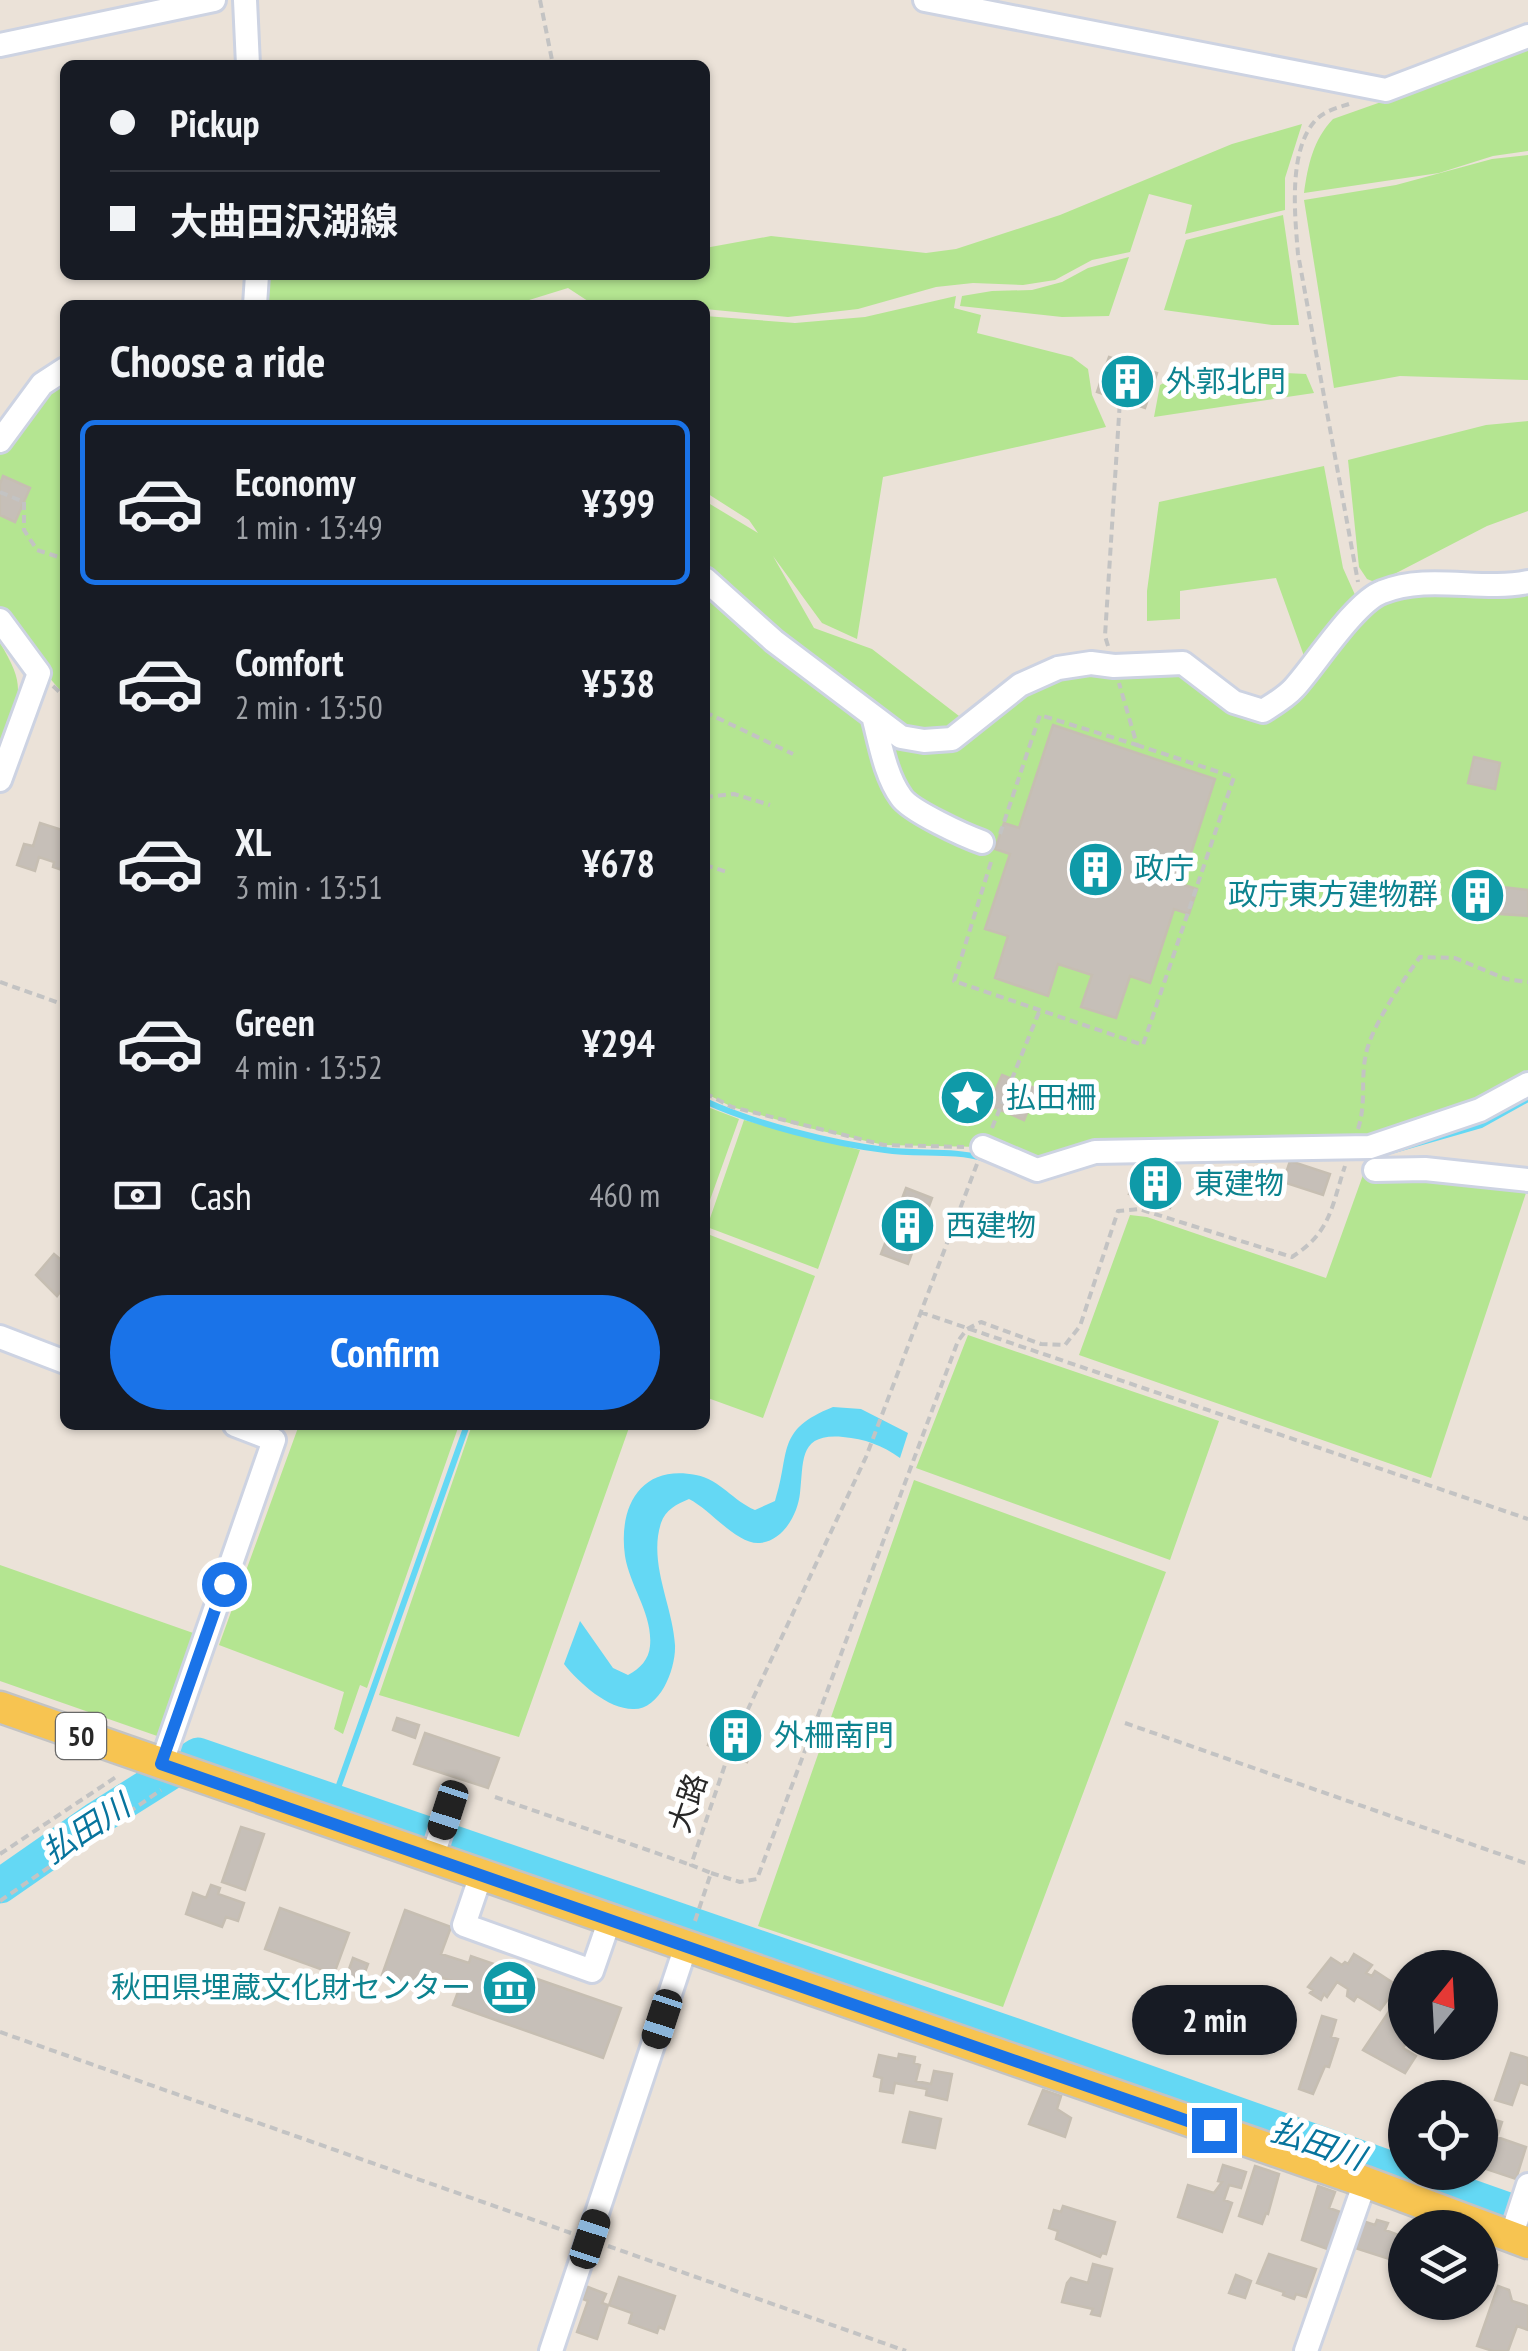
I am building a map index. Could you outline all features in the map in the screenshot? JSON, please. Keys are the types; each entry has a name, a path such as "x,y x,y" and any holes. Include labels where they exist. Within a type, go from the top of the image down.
{"main road":[{"name":"50","path":"0,1707 1365,2182 1517,2239"}],"street":[{"path":"0,45 214,0"},
{"path":"244,0 248,60"},
{"path":"926,0 1386,90 1528,36"},
{"path":"0,441 42,384 60,372"},
{"path":"710,583 774,641 901,737 924,741 952,739 1020,685 1077,664 1182,663 1234,702 1263,710 1291,692 1329,644 1380,592 1444,582 1528,582"},
{"path":"0,620 39,672 0,780"},
{"path":"873,716 884,758 902,800 960,834 992,843"},
{"path":"984,1148 1037,1170 1095,1152 1370,1147 1480,1110 1528,1084"},
{"path":"1374,1170 1425,1169 1528,1180"},
{"path":"0,1337 60,1360"},
{"path":"173,1769 274,1440 248,1430"},
{"path":"432,1858 448,1810"},
{"path":"481,1875 464,1926 592,1971 610,1920"},
{"path":"550,2351 686,1946"},
{"path":"1306,2351 1365,2182"},
{"path":"1517,2239 1527,2188"}],"path":[{"path":"540,0 552,60"},
{"path":"1370,601 1358,582 1352,559 1298,254 1293,202 1302,140 1313,123 1324,113 1386,90"},
{"path":"1120,400 1105,636 1137,745"},
{"path":"0,492 24,502 24,530 37,550 60,557"},
{"path":"710,714 793,754"},
{"path":"1040,714 1234,778 1143,1045 954,982 992,843 1040,714"},
{"path":"710,796 734,794 770,805"},
{"path":"710,867 727,872"},
{"path":"1351,1147 1363,1113 1364,1056 1392,996 1420,957 1455,958 1506,979 1528,982"},
{"path":"0,982 60,1003"},
{"path":"742,1722 866,1457 1040,1011"},
{"path":"710,1096 732,1107 884,1145 984,1148"},
{"path":"711,1873 740,1882 757,1880 958,1341 967,1329 981,1322 1040,1344 1066,1346 1080,1326 1118,1211 1139,1209 1292,1257 1316,1242 1328,1221 1343,1171"},
{"path":"920,1312 1528,1519"},
{"path":"1124,1723 1528,1864"},
{"path":"0,1854 120,1775 130,1754"},
{"name":"大路","path":"698,1912 711,1873 691,1865 729,1754"},
{"path":"0,1900 173,1769"},
{"path":"495,1797 691,1865"},
{"path":"0,2032 906,2351"}],"green space":[{"path":"1528,50 1528,151 1493,156 1439,173 1304,193 1312,153 1333,119"},
{"path":"1302,124 1285,178 1285,210 1185,234 1192,205 1149,194 1130,252 1092,260 1055,280 1023,285 973,283 936,287 858,309 788,317 710,309 710,300 586,300 568,288 529,300 263,300 265,280 710,280 710,247 771,236 926,253 956,249 1060,215 1232,144"},
{"path":"1528,155 1528,380 1400,376 1334,388 1304,200 1396,185 1492,159"},
{"path":"1283,215 1299,325 1164,310 1186,240"},
{"path":"1129,257 1109,316 1062,317 960,306 962,296 1032,290"},
{"path":"956,296 954,308 981,315 977,333 1072,357 1088,369 1092,395 1106,427 883,477 857,639 822,623 773,556 814,628 872,649 972,726 1058,668 1183,663 1263,710 1380,592 1528,582 1528,1084 1370,1147 1095,1152 1037,1170 983,1147 884,1145 732,1107 710,1096 710,504 758,533 749,520 710,495 710,316 795,323 865,317"},
{"path":"1181,374 1306,374 1314,393 1154,417 1160,385"},
{"path":"60,375 60,690 0,620 0,441"},
{"path":"1528,421 1528,511 1487,526 1377,583 1367,579 1359,567 1348,460 1486,425"},
{"path":"1324,466 1343,568 1356,597 1304,656 1276,578 1180,591 1180,619 1147,621 1147,591 1159,502"},
{"path":"0,643 15,673 18,694 0,747"},
{"path":"710,1108 739,1119 710,1200"},
{"path":"744,1120 860,1150 818,1269 710,1228"},
{"path":"1363,1175 1528,1187 1431,1478 1079,1355 1130,1215 1147,1217 1326,1278"},
{"path":"710,1235 815,1276 763,1418 710,1399"},
{"path":"968,1335 1219,1421 1170,1560 916,1468"},
{"path":"297,1430 457,1430 367,1688 360,1685 343,1734 334,1729 344,1692 219,1645"},
{"path":"470,1430 628,1430 519,1737 379,1695"},
{"path":"914,1480 1166,1572 1003,2007 758,1926"},
{"path":"0,1565 196,1634 160,1737 0,1681"}],"water":[{"path":"833,1407 861,1409 908,1433 900,1458 859,1439 818,1440 803,1460 799,1501 793,1518 776,1537 760,1543 742,1539 689,1499 672,1508 663,1518 657,1553 675,1645 673,1665 664,1686 651,1703 633,1709 614,1705 586,1687 564,1664 580,1621 613,1668 628,1675 643,1663 649,1651 648,1623 625,1556 625,1521 637,1493 661,1476 696,1475 713,1481 755,1510 775,1501 793,1434 802,1424"}],"building":[{"name":"外郭北門","path":"1109,357 1157,373 1145,408 1097,392"},
{"path":"3,476 30,488 15,522 0,515"},
{"name":"政庁","path":"1053,725 1215,779 1181,884 1197,889 1189,914 1174,909 1150,983 1130,976 1116,1018 1081,1007 1092,975 1058,964 1048,996 995,978 1008,936 985,929 1010,854 995,849 1004,823 1019,828"},
{"path":"1474,757 1500,763 1495,789 1468,783"},
{"path":"40,823 60,829 60,869 53,867 54,862 39,857 35,871 17,865 24,844 33,846"},
{"name":"政庁東方建物群","path":"1465,882 1493,885 1490,909 1462,906"},
{"path":"1502,887 1528,890 1528,916 1500,914"},
{"path":"1002,1075 1037,1089 1024,1120 989,1105"},
{"name":"東建物","path":"1141,1160 1181,1173 1170,1208 1129,1194"},
{"path":"1290,1161 1330,1174 1323,1195 1283,1182"},
{"name":"西建物","path":"906,1188 932,1198 908,1264 881,1254"},
{"path":"54,1254 60,1259 57,1296 36,1275"},
{"name":"外柵南門","path":"722,1713 760,1729 747,1762 708,1745"},
{"path":"397,1718 419,1725 415,1738 393,1730"},
{"path":"425,1733 499,1758 488,1788 414,1764"},
{"path":"241,1827 264,1834 245,1890 222,1882"},
{"path":"211,1885 220,1888 218,1894 244,1903 238,1921 226,1917 222,1927 186,1914 193,1893 206,1898"},
{"path":"280,1908 349,1933 334,1974 265,1949"},
{"name":"秋田県埋蔵文化財センター","path":"405,1910 451,1927 441,1954 469,1963 471,1956 621,2008 603,2058 453,2005 461,1984 435,1975 429,1992 382,1975"},
{"path":"1354,1954 1372,1965 1366,1973 1372,1976 1375,1971 1388,1979 1388,1999 1380,2010 1357,1996 1354,2001 1347,1996 1348,1989 1337,1982 1321,2000 1310,1993 1313,1990 1308,1987 1331,1958 1348,1964"},
{"path":"353,1958 368,1964 359,1988 344,1983"},
{"path":"1388,2013 1388,2060 1413,2060 1405,2073 1363,2050"},
{"path":"1322,2016 1336,2020 1331,2037 1338,2039 1329,2067 1325,2066 1313,2094 1299,2089"},
{"path":"1511,2053 1528,2058 1528,2085 1520,2082 1512,2105 1498,2101"},
{"path":"899,2054 915,2057 914,2063 920,2065 916,2081 931,2084 934,2071 952,2074 947,2100 926,2095 927,2089 895,2083 893,2093 880,2091 882,2078 874,2076 879,2055 898,2059"},
{"path":"1043,2090 1061,2096 1057,2109 1071,2118 1065,2137 1029,2124"},
{"path":"910,2112 941,2119 935,2148 903,2142"},
{"path":"1498,2137 1526,2147 1516,2179 1498,2173"},
{"path":"1223,2165 1246,2172 1241,2188 1229,2185 1224,2200 1232,2203 1222,2232 1178,2217 1188,2185 1214,2193 1222,2182 1218,2181"},
{"path":"1255,2166 1279,2174 1262,2224 1239,2216"},
{"path":"1318,2186 1335,2192 1329,2208 1346,2214 1330,2250 1302,2240"},
{"path":"1063,2206 1115,2222 1106,2254 1100,2257 1056,2239 1058,2231 1049,2228 1054,2210 1061,2212"},
{"path":"1377,2220 1388,2223 1388,2259 1355,2248 1363,2221 1375,2225"},
{"path":"1269,2254 1316,2269 1306,2297 1296,2294 1294,2299 1257,2283"},
{"path":"1093,2264 1112,2269 1100,2316 1091,2314 1093,2309 1062,2302 1071,2278 1088,2283"},
{"path":"1236,2275 1251,2281 1245,2298 1229,2293"},
{"path":"619,2277 675,2296 664,2329 659,2327 657,2333 629,2323 632,2313 609,2305"},
{"path":"1498,2286 1509,2290 1512,2301 1528,2306 1528,2330 1517,2326 1508,2351 1477,2346 1486,2320 1498,2320"},
{"path":"588,2287 606,2294 602,2303 608,2305 597,2339 577,2332 588,2301 583,2299"}],"waterway":[{"path":"1366,1158 1481,1125 1528,1099"},
{"path":"710,1103 769,1125 841,1143 985,1159"},
{"path":"333,1802 465,1430"},
{"name":"払田川","path":"0,1886 198,1755 1528,2217"}],"place":[{"name":"外郭北門","path":"1127,382"},
{"name":"政庁","path":"1095,869"},
{"name":"政庁東方建物群","path":"1477,895"},
{"name":"払田柵","path":"967,1098"},
{"name":"東建物","path":"1155,1184"},
{"name":"西建物","path":"907,1226"},
{"name":"外柵南門","path":"735,1736"},
{"name":"秋田県埋蔵文化財センター","path":"510,1988"}],"route":[{"path":"224,1584 161,1764 1214,2130"}]}
